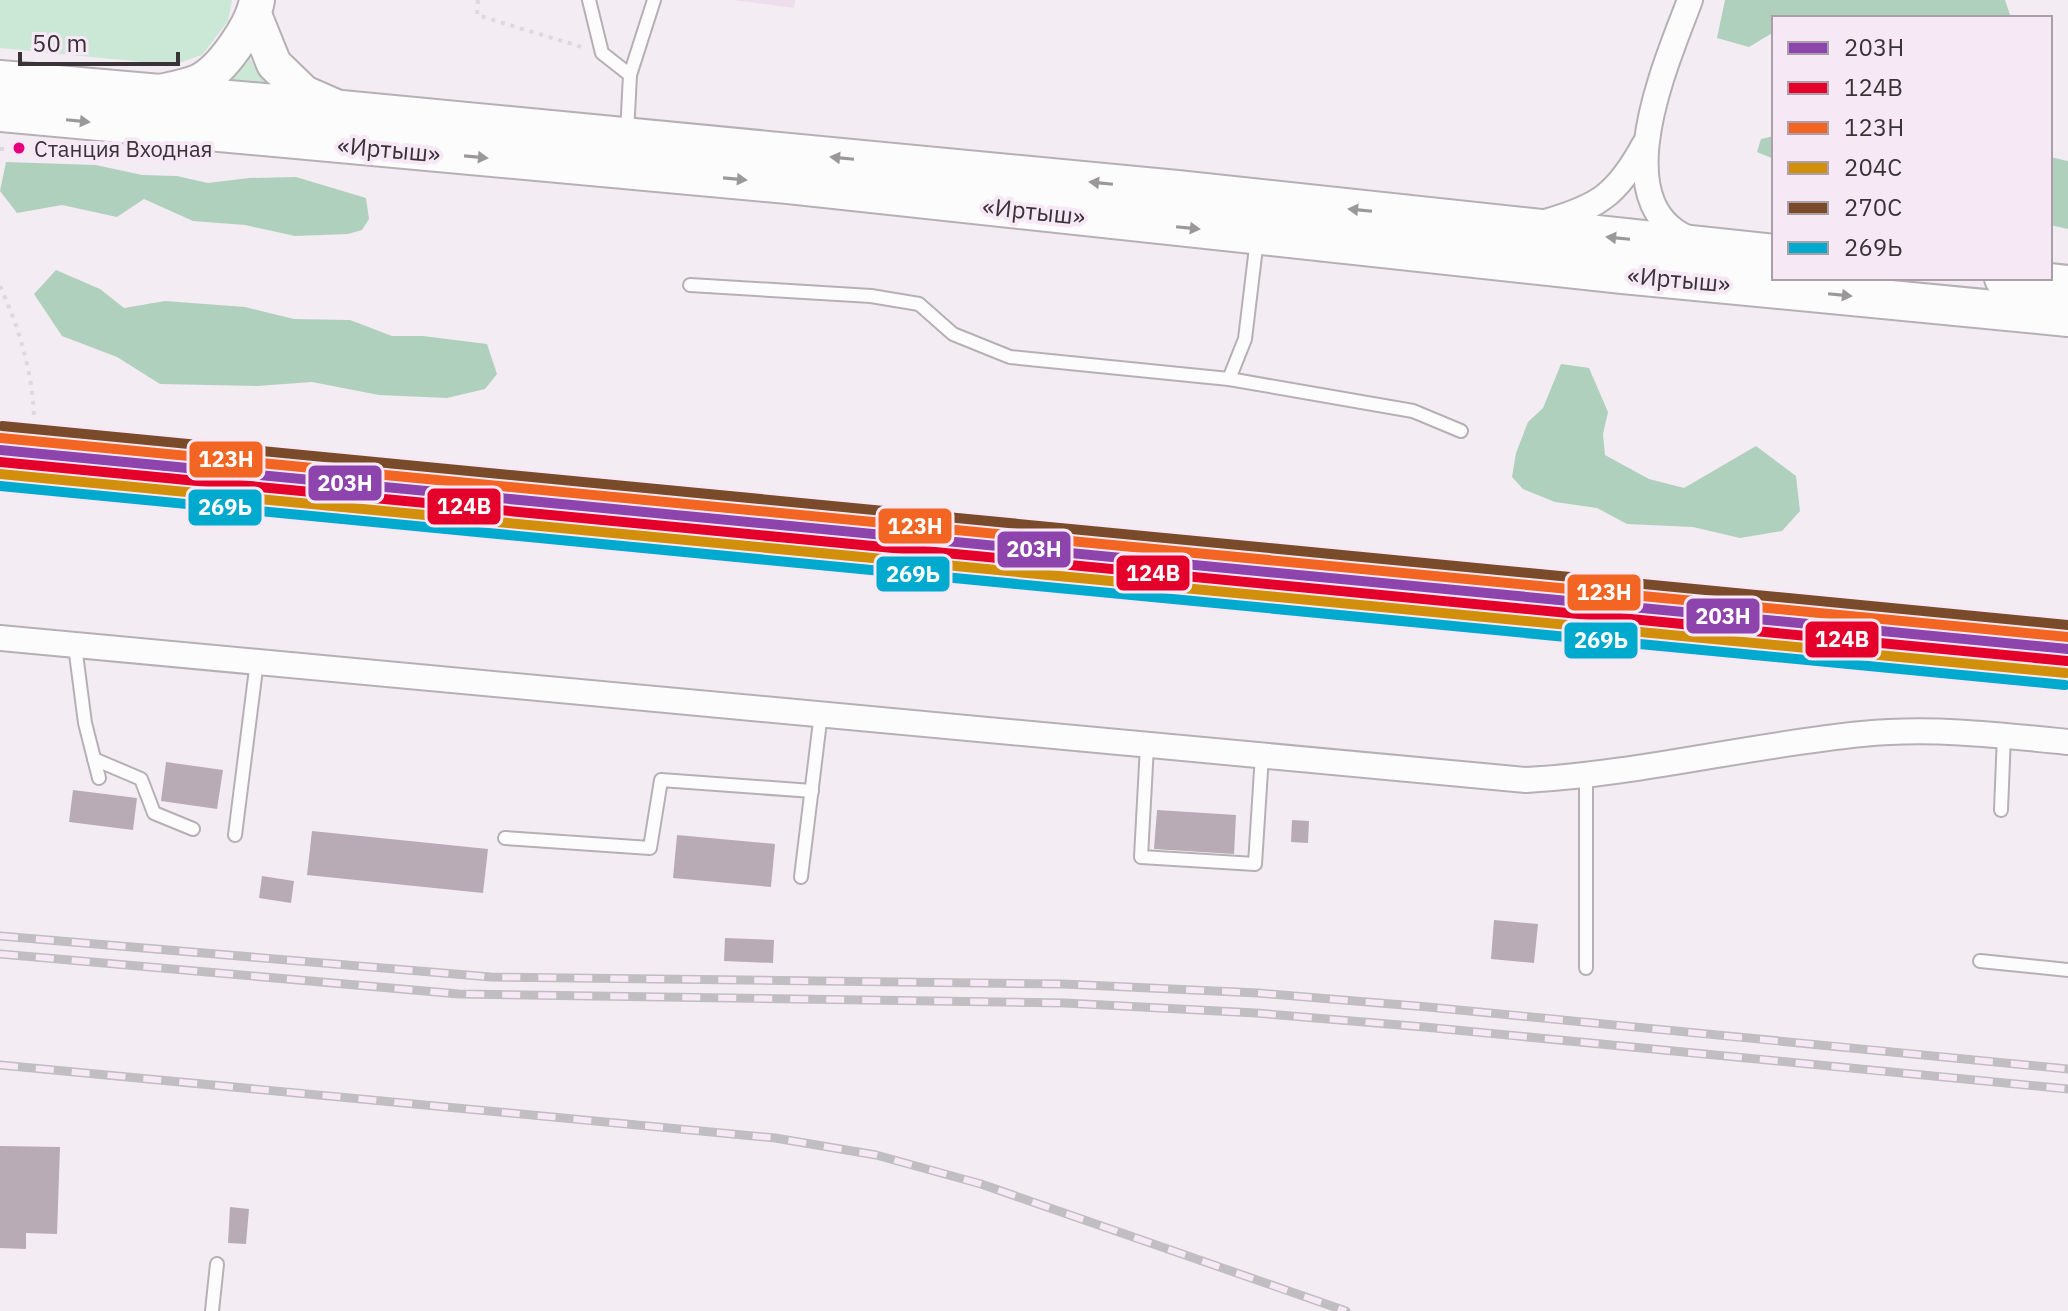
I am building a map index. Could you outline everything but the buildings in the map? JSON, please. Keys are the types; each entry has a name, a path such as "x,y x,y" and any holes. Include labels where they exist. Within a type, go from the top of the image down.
{"main road":[{"name":"«Иртыш»","path":"0,80 1192,192 1772,254"},
{"name":"«Иртыш»","path":"0,112 788,184 1257,236 2068,317"},
{"path":"2022,280 2068,285"}],"street":[{"path":"1690,0 1663,74 1649,136 1645,185 1653,206 1669,226 1679,234 1723,249"},
{"path":"156,94 200,81 223,62 256,8"},
{"path":"256,8 274,64 304,93 341,110"},
{"path":"1526,228 1582,211 1607,196 1629,173 1649,136"},
{"path":"0,638 1513,779 1586,777 1862,734 1916,731 2068,742"}],"lane":[{"path":"589,0 602,53 630,75"},
{"path":"626,137 630,75 654,0"},
{"path":"1229,379 1245,339 1257,236"},
{"path":"690,285 871,296 919,304 953,334 1010,357 1229,379 1413,411 1461,431"},
{"path":"75,646 85,723 99,778"},
{"path":"235,835 257,661"},
{"path":"801,877 821,713"},
{"path":"2001,810 2004,735"},
{"path":"1147,746 1141,857 1255,864 1262,755"},
{"path":"94,759 141,779 154,813 193,829"},
{"path":"1586,777 1586,968"},
{"path":"505,838 650,848 661,780 812,791"},
{"path":"1980,961 2068,970"},
{"path":"212,1311 217,1264"}],"path":[{"path":"478,0 477,15 602,53"},
{"path":"0,149 7,149"},
{"path":"0,286 25,350 34,416"}],"shaded area":[{"path":"733,0 795,0 794,8"}],"green space":[{"path":"0,0 232,0 228,21 202,55 173,65 0,48"},
{"path":"1725,0 2005,0 2010,16 1772,16 1772,33 1749,47 1717,38"},
{"path":"245,49 255,68 273,84 225,80"},
{"path":"1772,136 1772,158 1757,152 1761,139"},
{"path":"2052,157 2068,161 2068,229 2052,225"},
{"path":"6,162 96,165 142,175 177,176 208,183 296,177 366,198 369,219 362,230 348,234 295,236 245,225 193,221 144,199 117,217 62,205 17,213 0,191"},
{"path":"56,270 100,289 124,308 165,301 245,307 294,319 350,320 392,336 423,336 487,344 497,374 485,389 447,398 379,395 312,382 257,386 160,384 117,357 62,336 34,294"},
{"path":"1561,364 1589,368 1608,412 1603,434 1605,455 1649,479 1684,488 1756,446 1796,476 1800,511 1782,531 1740,538 1693,527 1627,524 1597,508 1555,502 1523,489 1512,477 1516,453 1528,422 1543,408"}],"railway":[{"path":"0,936 491,977 1063,984 1258,993 2068,1069"},
{"path":"0,954 459,994 1065,1003 1256,1013 2068,1089"},
{"path":"0,1065 775,1138 876,1155 981,1184 1346,1311"}],"transit line":[{"name":"270С","path":"2,426 2068,625"},
{"name":"123Н","path":"1,438 2068,637"},
{"name":"203Н","path":"0,450 2068,649"},
{"name":"124В","path":"0,462 2067,661"},
{"name":"204С","path":"0,474 2066,673"},
{"name":"269Ь","path":"0,486 2065,685"}],"place":[{"name":"Станция Входная","path":"19,148"}]}
